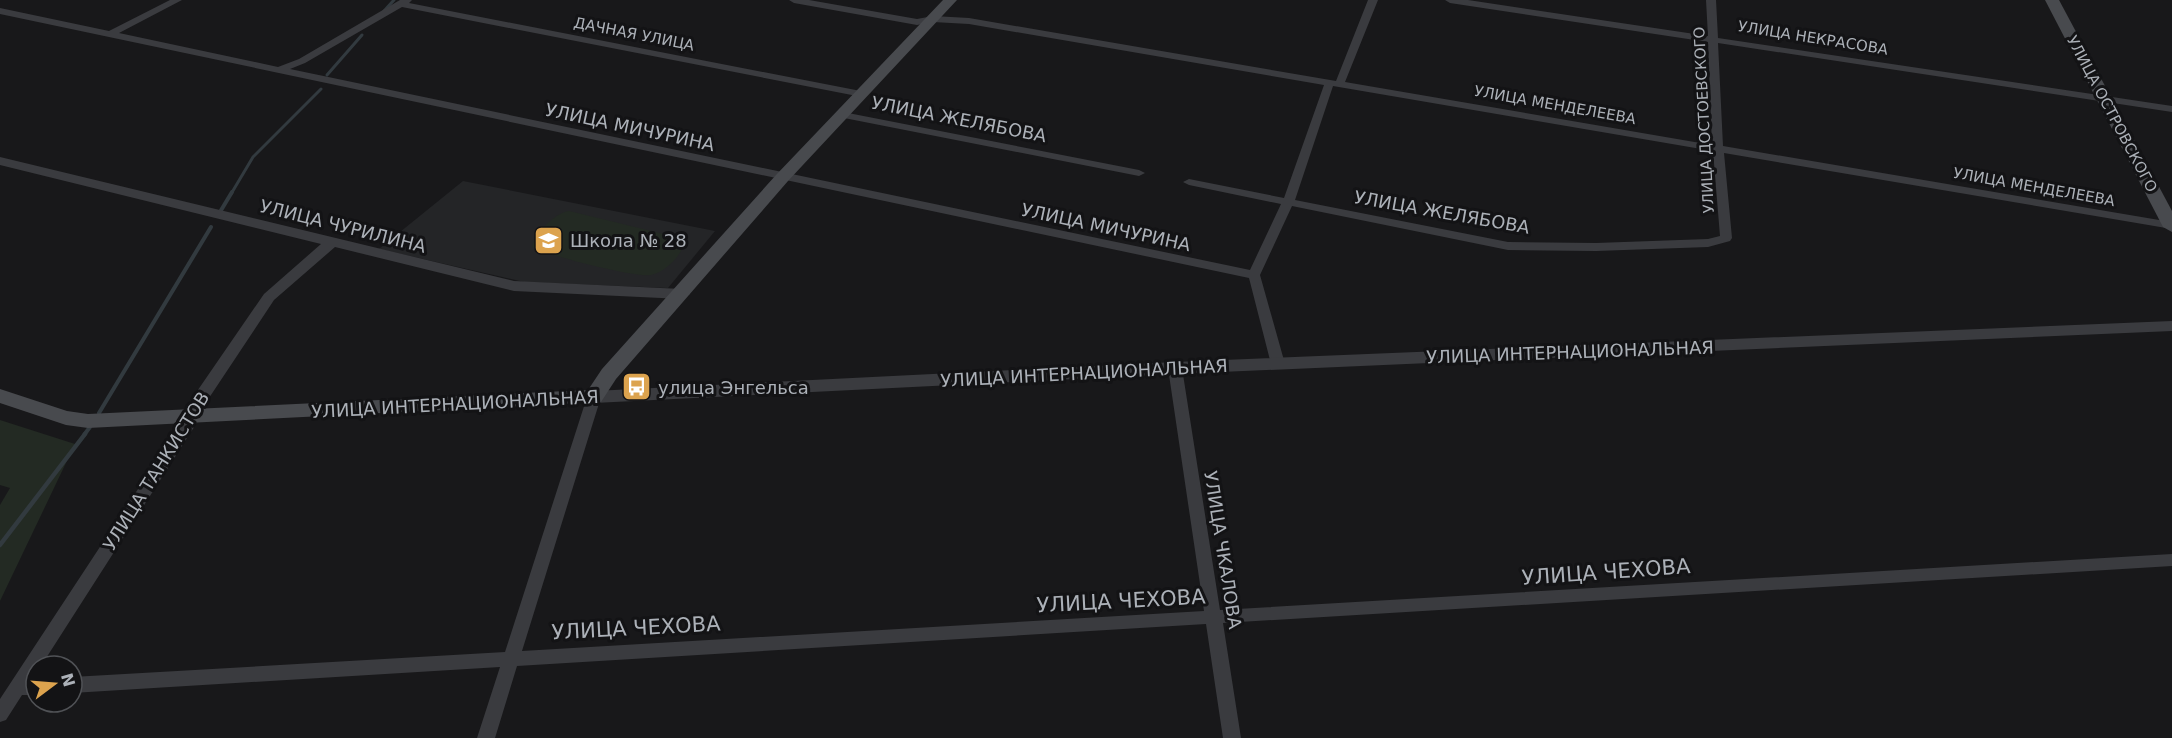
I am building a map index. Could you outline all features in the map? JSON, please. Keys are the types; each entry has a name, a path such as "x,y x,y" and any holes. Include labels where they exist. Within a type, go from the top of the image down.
{"main road":[{"path":"594,397 609,374 782,178 950,0"},
{"name":"УЛИЦА ОСТРОВСКОГО","path":"2052,0 2172,227"},
{"name":"УЛИЦА ИНТЕРНАЦИОНАЛЬНАЯ","path":"0,396 66,417 88,421 594,397"}],"street":[{"path":"110,34 177,0"},
{"name":"УЛИЦА МЕНДЕЛЕЕВА","path":"794,0 917,22 933,19 969,21 2172,227"},
{"path":"1278,364 1254,276 1288,202 1335,82 1373,0"},
{"name":"УЛИЦА НЕКРАСОВА","path":"1450,0 1715,38 2172,109"},
{"name":"УЛИЦА ДОСТОЕВСКОГО","path":"1711,0 1715,38 1718,148 1726,238"},
{"path":"281,69 302,62 404,2"},
{"name":"ДАЧНАЯ УЛИЦА","path":"404,2 862,94"},
{"name":"УЛИЦА МИЧУРИНА","path":"0,11 1254,276"},
{"name":"УЛИЦА ЖЕЛЯБОВА","path":"843,115 1139,173"},
{"name":"УЛИЦА ЧУРИЛИНА","path":"0,161 514,286 682,294"},
{"name":"УЛИЦА ЖЕЛЯБОВА","path":"1189,183 1509,246 1596,248 1708,243 1726,238"},
{"name":"УЛИЦА ТАНКИСТОВ","path":"0,714 193,417 199,400 269,297 331,243"},
{"name":"УЛИЦА ИНТЕРНАЦИОНАЛЬНАЯ","path":"594,397 1175,368 2172,326"},
{"name":"УЛИЦА ЧКАЛОВА","path":"1175,368 1232,738"},
{"path":"486,738 594,397"},
{"name":"УЛИЦА ЧЕХОВА","path":"84,684 1213,619 2172,560"},
{"path":"17,688 24,688"}],"shaded area":[{"name":"Школа № 28","path":"463,181 715,231 668,288 524,282 379,249"},
{"path":"569,211 676,237 684,244 671,263 662,271 651,275 628,273 591,265 532,247 546,224"},
{"path":"0,420 75,444 0,601 0,505 10,488 0,485"}],"waterway":[{"path":"384,11 394,0"},
{"path":"327,75 362,35"},
{"path":"231,194 253,157 321,89"},
{"path":"220,212 232,192"},
{"path":"99,413 211,227"},
{"path":"84,435 90,427"},
{"path":"0,545 85,434"}],"place":[{"name":"Школа № 28","path":"549,240"},
{"name":"улица Энгельса","path":"637,387"}]}
